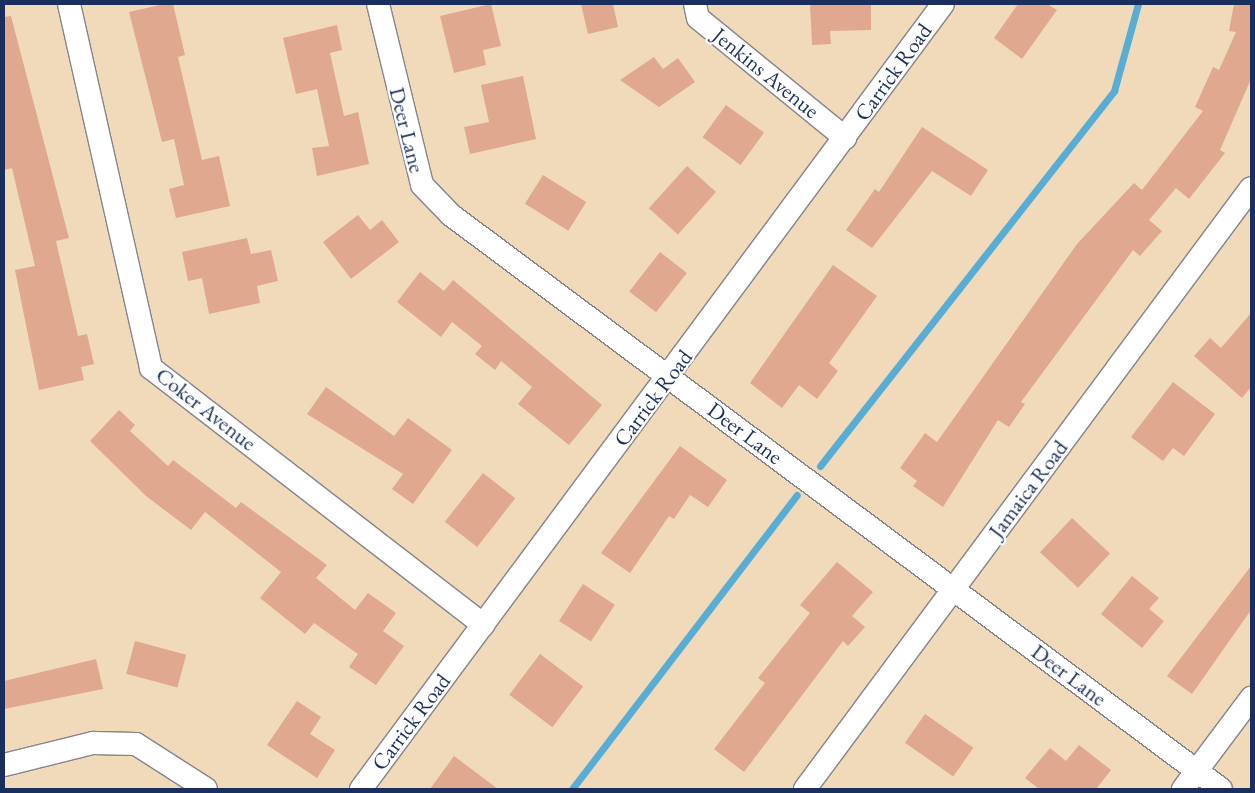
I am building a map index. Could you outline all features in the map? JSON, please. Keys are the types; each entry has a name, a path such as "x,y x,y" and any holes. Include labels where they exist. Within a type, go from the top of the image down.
{"street":[{"name":"Coker Avenue","path":"69,4 151,368 483,625"},
{"name":"Deer Lane","path":"378,4 422,184 451,216 1221,789"},
{"name":"Jenkins Avenue","path":"695,4 698,18 845,138"},
{"name":"Carrick Road","path":"360,789 669,377 943,4"},
{"name":"Jamaica Road","path":"804,789 1251,188"},
{"path":"1183,789 1251,698"},
{"path":"4,765 93,743 136,744 206,789"}],"building":[{"path":"164,4 173,4 185,55 178,57 202,160 219,156 230,206 176,218 169,189 184,185 174,139 162,142 129,12"},
{"path":"491,4 501,46 483,50 486,65 454,73 440,16"},
{"path":"581,4 613,4 618,27 588,34"},
{"path":"810,4 871,4 871,30 830,31 831,44 812,45"},
{"path":"1018,4 1047,4 1057,10 1022,59 994,38"},
{"path":"1234,4 1251,4 1251,79 1220,150 1225,153 1189,199 1176,188 1149,220 1162,231 1140,256 1133,250 1021,402 1025,404 1009,427 998,420 943,507 913,486 917,481 900,468 925,433 937,442 1077,244 1134,183 1142,190 1203,111 1195,107 1213,67 1219,70 1236,32 1229,31"},
{"path":"11,16 69,238 56,241 78,336 87,334 94,364 81,367 84,380 39,390 15,270 35,266 12,168 4,170 4,17"},
{"path":"337,25 342,50 330,53 344,116 358,112 369,164 317,176 312,148 329,146 317,89 296,94 283,38"},
{"path":"654,57 663,69 678,58 695,82 659,107 620,80"},
{"path":"523,76 536,139 470,154 464,127 489,122 481,85"},
{"path":"726,105 764,133 741,165 702,137"},
{"path":"922,127 988,170 971,196 932,171 872,248 846,230 875,189 879,192"},
{"path":"687,166 716,192 678,234 649,208"},
{"path":"543,175 586,202 568,231 525,204"},
{"path":"358,215 370,230 382,220 399,242 351,279 323,242"},
{"path":"247,238 251,254 271,250 278,281 257,286 260,303 209,314 202,278 188,281 182,252"},
{"path":"660,252 687,273 656,312 629,291"},
{"path":"833,265 877,296 829,363 838,371 817,399 799,385 782,408 750,383"},
{"path":"420,272 444,291 453,280 602,405 569,445 518,404 532,387 501,361 495,370 475,354 482,346 452,322 441,337 397,302"},
{"path":"1251,313 1251,387 1242,398 1194,356 1210,338 1221,348"},
{"path":"1173,382 1215,414 1184,456 1173,448 1163,461 1131,437"},
{"path":"326,387 394,436 408,418 452,450 413,504 392,489 403,474 307,414"},
{"path":"119,410 135,425 130,431 168,466 173,460 236,508 241,502 327,565 316,578 355,610 368,593 396,613 383,631 404,646 376,685 349,667 358,654 314,623 305,634 260,598 281,572 205,512 191,530 146,496 90,441"},
{"path":"680,446 727,480 708,507 690,495 674,519 669,516 630,573 601,553"},
{"path":"483,473 515,498 477,547 445,522"},
{"path":"1072,518 1110,553 1078,588 1040,552"},
{"path":"837,562 873,592 852,616 865,627 848,646 843,641 744,772 714,749 765,683 758,678 810,613 800,605"},
{"path":"1251,566 1251,610 1192,694 1167,676"},
{"path":"1132,576 1159,598 1149,609 1164,621 1142,648 1101,614"},
{"path":"583,584 615,605 591,642 559,621"},
{"path":"135,641 186,655 177,688 126,674"},
{"path":"540,654 583,686 552,727 509,695"},
{"path":"96,659 103,689 4,709 4,681"},
{"path":"297,701 321,717 310,734 335,750 317,778 267,745"},
{"path":"925,714 973,748 953,777 905,743"},
{"path":"1079,745 1111,770 1096,789 1039,789 1025,778 1050,748 1066,761"},
{"path":"454,756 498,789 430,789"}],"waterway":[{"path":"820,466 1114,91 1138,4"},
{"path":"572,789 797,495"}]}
